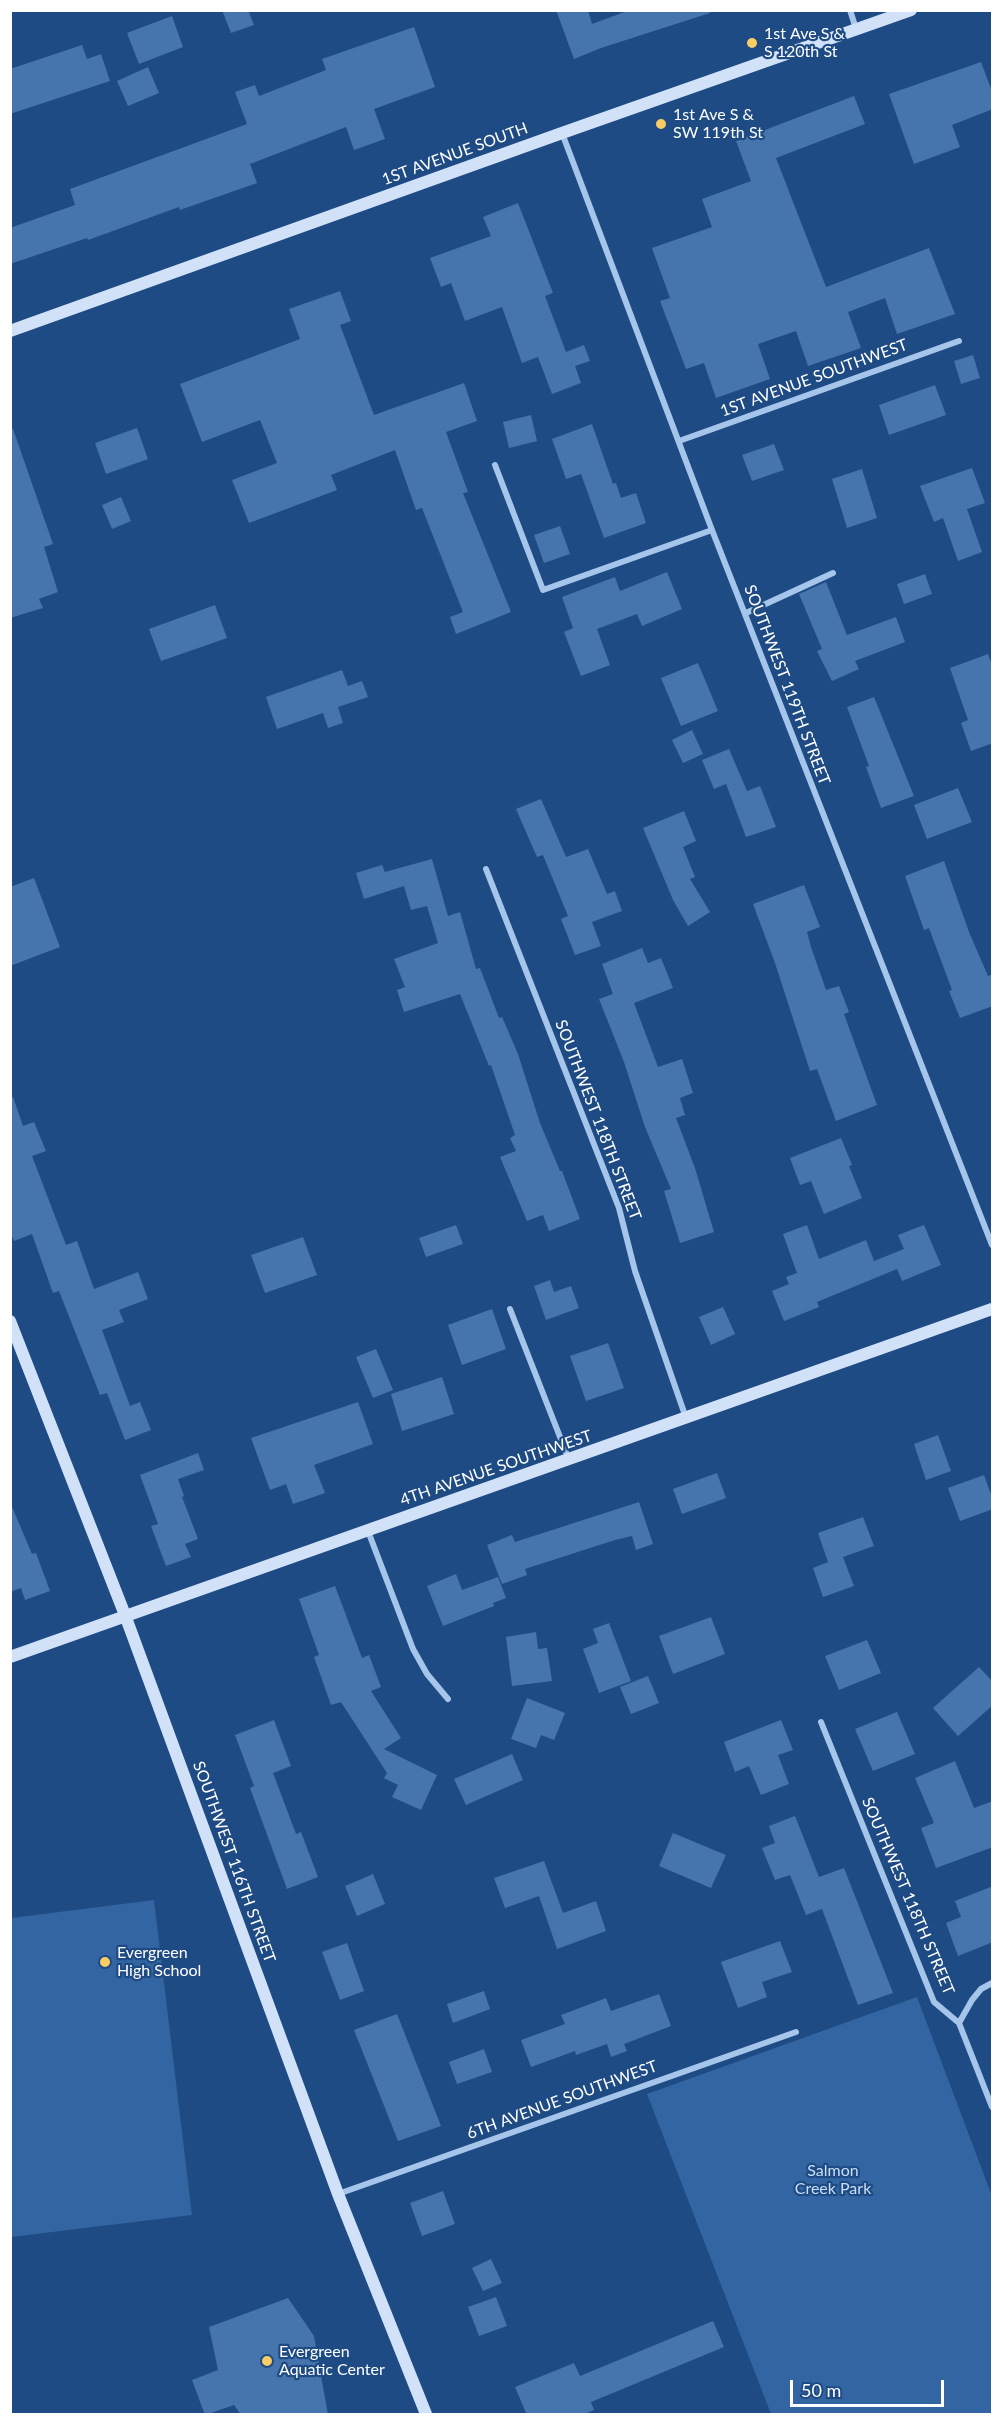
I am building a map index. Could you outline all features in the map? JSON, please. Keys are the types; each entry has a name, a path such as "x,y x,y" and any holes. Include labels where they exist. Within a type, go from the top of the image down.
{"street":[{"path":"850,10 856,29"},
{"name":"1ST AVENUE SOUTH","path":"10,331 911,10"},
{"name":"SOUTHWEST 119TH STREET","path":"562,133 712,530 993,1245"},
{"name":"1ST AVENUE SOUTHWEST","path":"679,441 959,341"},
{"path":"495,465 543,590 712,530"},
{"path":"746,613 833,573"},
{"name":"SOUTHWEST 118TH STREET","path":"486,869 619,1208 635,1271 686,1418"},
{"path":"510,1309 569,1460"},
{"name":"4TH AVENUE SOUTHWEST","path":"10,1657 993,1309"},
{"name":"SOUTHWEST 116TH STREET","path":"10,1321 125,1615 338,2194 426,2415"},
{"path":"368,1531 413,1649 427,1674 448,1699"},
{"name":"SOUTHWEST 118TH STREET","path":"821,1722 934,2002 959,2023 993,2107"},
{"path":"959,2023 981,1989 993,1983"},
{"name":"6TH AVENUE SOUTHWEST","path":"338,2194 796,2031"}],"green space":[{"path":"154,1900 192,2215 11,2237 11,1918"},
{"name":"Salmon Creek Park","path":"917,1997 992,2196 992,2414 771,2414 647,2094"}],"building":[{"path":"222,10 248,10 254,25 231,33"},
{"path":"556,10 588,10 592,24 630,10 709,10 710,13 574,59"},
{"path":"172,16 183,47 139,64 127,33"},
{"path":"414,27 435,87 374,109 385,139 354,150 346,127 250,164 257,183 10,264 10,228 75,205 70,189 247,124 235,92 255,85 259,96 326,70 322,59"},
{"path":"82,45 87,59 101,54 110,81 10,114 10,69"},
{"path":"981,62 993,94 993,109 952,125 960,147 914,164 889,94"},
{"path":"148,67 159,93 128,106 117,81"},
{"path":"854,96 865,124 776,158 826,287 929,248 955,314 897,334 885,298 848,312 861,348 808,366 796,331 758,344 770,379 716,398 704,363 686,369 660,301 670,298 652,248 712,227 702,199 751,181 736,141"},
{"path":"518,203 553,293 545,296 566,352 584,345 590,361 575,366 581,383 552,394 538,357 522,363 502,307 465,321 451,283 441,287 430,258 491,236 483,217"},
{"path":"340,291 351,321 340,325 374,415 464,383 477,421 446,432 468,492 463,493 511,612 456,634 450,617 463,612 422,508 416,510 395,450 331,475 337,490 249,523 232,480 277,463 260,420 202,442 180,384 300,339 289,309"},
{"path":"973,355 980,378 961,384 954,361"},
{"path":"935,385 946,415 889,435 879,405"},
{"path":"531,415 537,441 509,448 503,422"},
{"path":"592,424 613,484 616,483 621,498 636,493 646,523 604,538 581,474 566,479 552,439"},
{"path":"137,428 148,459 106,474 95,443"},
{"path":"13,429 53,544 44,547 58,592 39,599 43,608 10,618 10,430"},
{"path":"774,444 784,470 752,481 742,455"},
{"path":"972,468 985,503 967,509 982,552 958,561 943,518 934,522 920,486"},
{"path":"862,469 877,518 847,528 832,479"},
{"path":"121,497 131,521 112,529 102,505"},
{"path":"560,526 570,554 544,563 534,535"},
{"path":"667,572 682,609 642,626 637,614 597,629 610,665 581,676 564,632 573,628 562,597 615,577 620,591"},
{"path":"925,574 932,594 904,604 897,584"},
{"path":"826,582 847,635 896,617 905,642 855,661 859,669 832,681 817,651 822,649 799,594"},
{"path":"215,605 227,638 161,661 149,629"},
{"path":"988,654 993,668 993,743 971,751 961,723 968,720 950,668"},
{"path":"698,663 718,711 681,726 661,678"},
{"path":"342,670 348,686 362,681 368,697 338,707 343,723 328,728 323,713 277,729 266,697"},
{"path":"874,697 914,796 881,808 866,767 869,766 847,707"},
{"path":"692,730 703,754 683,763 672,740"},
{"path":"729,749 747,791 760,786 776,827 746,837 726,784 714,789 702,760"},
{"path":"958,788 972,822 927,839 914,805"},
{"path":"541,799 566,857 588,849 607,894 615,891 622,911 592,922 601,946 575,955 561,919 568,916 543,855 537,857 516,809"},
{"path":"684,811 696,841 683,847 695,877 690,879 710,912 688,926 673,900 643,828"},
{"path":"432,859 448,916 460,912 476,969 480,968 499,1018 502,1017 518,1054 540,1123 560,1171 562,1171 580,1219 549,1231 543,1215 527,1221 500,1157 516,1151 510,1138 515,1135 491,1065 489,1066 460,994 404,1012 397,990 405,987 394,959 438,943 427,906 411,910 404,886 364,899 356,873 382,865 385,872"},
{"path":"944,861 969,932 988,976 993,974 993,1006 960,1018 929,928 924,930 905,876"},
{"path":"34,878 60,947 10,966 10,887"},
{"path":"804,885 820,927 807,932 811,947 826,990 839,986 849,1012 844,1014 877,1105 836,1121 817,1069 810,1071 753,904"},
{"path":"642,948 648,963 661,958 673,988 634,1003 658,1067 682,1059 693,1093 680,1098 685,1115 676,1118 695,1168 714,1232 680,1243 664,1191 671,1189 645,1127 624,1062 599,999 613,994 602,964"},
{"path":"10,1097 13,1097 23,1126 34,1122 46,1151 32,1156 66,1245 77,1241 94,1289 138,1272 148,1299 119,1310 124,1322 102,1330 130,1406 140,1402 151,1430 125,1440 107,1393 100,1395 59,1291 53,1293 32,1234 14,1241 10,1231"},
{"path":"841,1138 862,1198 824,1214 811,1181 800,1185 790,1158"},
{"path":"456,1225 463,1244 426,1257 419,1238"},
{"path":"807,1225 819,1259 866,1240 874,1261 904,1249 898,1235 924,1225 941,1265 902,1281 897,1269 817,1302 819,1307 784,1321 772,1291 789,1284 786,1277 797,1273 783,1234"},
{"path":"303,1237 317,1275 265,1293 251,1255"},
{"path":"550,1280 554,1292 571,1286 579,1308 546,1320 534,1286"},
{"path":"723,1307 735,1334 711,1345 699,1317"},
{"path":"492,1309 506,1349 462,1365 448,1325"},
{"path":"608,1343 624,1388 586,1401 570,1356"},
{"path":"376,1349 393,1390 373,1398 356,1357"},
{"path":"442,1377 454,1414 402,1431 391,1394"},
{"path":"358,1402 373,1444 314,1465 325,1493 293,1504 286,1484 270,1490 251,1438"},
{"path":"938,1435 951,1471 926,1480 914,1444"},
{"path":"198,1453 204,1470 178,1479 184,1496 182,1497 198,1539 185,1544 191,1557 166,1566 151,1526 158,1524 140,1475"},
{"path":"717,1473 726,1498 682,1514 673,1489"},
{"path":"984,1475 993,1500 993,1509 960,1521 948,1488"},
{"path":"10,1502 32,1554 36,1553 50,1591 25,1600 21,1588 10,1592"},
{"path":"639,1502 653,1544 636,1550 632,1536 615,1540 525,1569 527,1575 502,1584 487,1545 512,1535 515,1542"},
{"path":"863,1517 874,1546 843,1557 854,1586 823,1597 813,1568 828,1562 818,1533"},
{"path":"456,1574 462,1590 498,1577 506,1598 493,1603 494,1606 443,1626 427,1586"},
{"path":"335,1586 362,1658 369,1655 381,1687 371,1691 401,1738 384,1749 437,1775 421,1810 392,1797 398,1785 384,1778 387,1773 341,1702 331,1705 314,1657 319,1655 299,1599"},
{"path":"711,1617 725,1654 673,1674 659,1636"},
{"path":"609,1623 631,1681 599,1693 583,1649 598,1643 593,1629"},
{"path":"536,1632 538,1649 547,1648 552,1681 512,1686 506,1637"},
{"path":"867,1640 881,1673 839,1690 825,1656"},
{"path":"979,1667 993,1682 993,1705 958,1736 933,1708"},
{"path":"648,1676 659,1703 631,1714 620,1687"},
{"path":"527,1698 565,1713 554,1740 541,1735 536,1748 511,1739"},
{"path":"897,1712 915,1754 873,1771 855,1729"},
{"path":"274,1720 291,1766 273,1773 296,1834 301,1832 318,1877 287,1889 250,1788 254,1786 235,1735"},
{"path":"781,1720 793,1750 778,1755 789,1784 761,1795 749,1766 735,1772 724,1742"},
{"path":"512,1754 523,1780 466,1805 454,1779"},
{"path":"955,1761 974,1808 993,1801 993,1847 936,1868 921,1828 934,1823 915,1778"},
{"path":"795,1816 819,1877 844,1868 893,1993 858,2005 822,1909 806,1915 790,1875 775,1880 762,1848 775,1843 769,1826"},
{"path":"673,1833 726,1855 711,1888 659,1866"},
{"path":"544,1861 563,1913 596,1901 606,1931 557,1949 539,1896 505,1908 494,1878"},
{"path":"373,1874 385,1904 357,1916 345,1886"},
{"path":"993,1886 993,1942 958,1956 946,1923 961,1917 955,1901"},
{"path":"780,1941 792,1972 762,1982 767,1997 738,2008 721,1962"},
{"path":"347,1943 364,1991 340,2000 322,1952"},
{"path":"484,1991 490,2009 453,2023 447,2004"},
{"path":"659,1994 671,2026 624,2044 627,2051 611,2057 607,2044 576,2055 575,2051 531,2067 521,2040 565,2024 561,2015 606,1998 611,2011"},
{"path":"397,2014 441,2126 398,2141 354,2030"},
{"path":"484,2049 492,2072 457,2084 449,2062"},
{"path":"443,2191 455,2224 422,2236 410,2203"},
{"path":"491,2259 502,2283 483,2291 472,2268"},
{"path":"496,2297 507,2326 479,2336 468,2307"},
{"name":"Evergreen Aquatic Center","path":"288,2298 314,2336 328,2415 241,2415 234,2405 205,2415 192,2380 218,2370 209,2327"},
{"path":"713,2321 724,2347 591,2402 594,2410 582,2415 527,2415 515,2387 574,2363 580,2376"}],"place":[{"name":"1st Ave S & S 120th St","path":"752,43"},
{"name":"1st Ave S & SW 119th St","path":"661,124"},
{"name":"Evergreen High School","path":"105,1962"},
{"name":"Evergreen Aquatic Center","path":"267,2361"}]}
